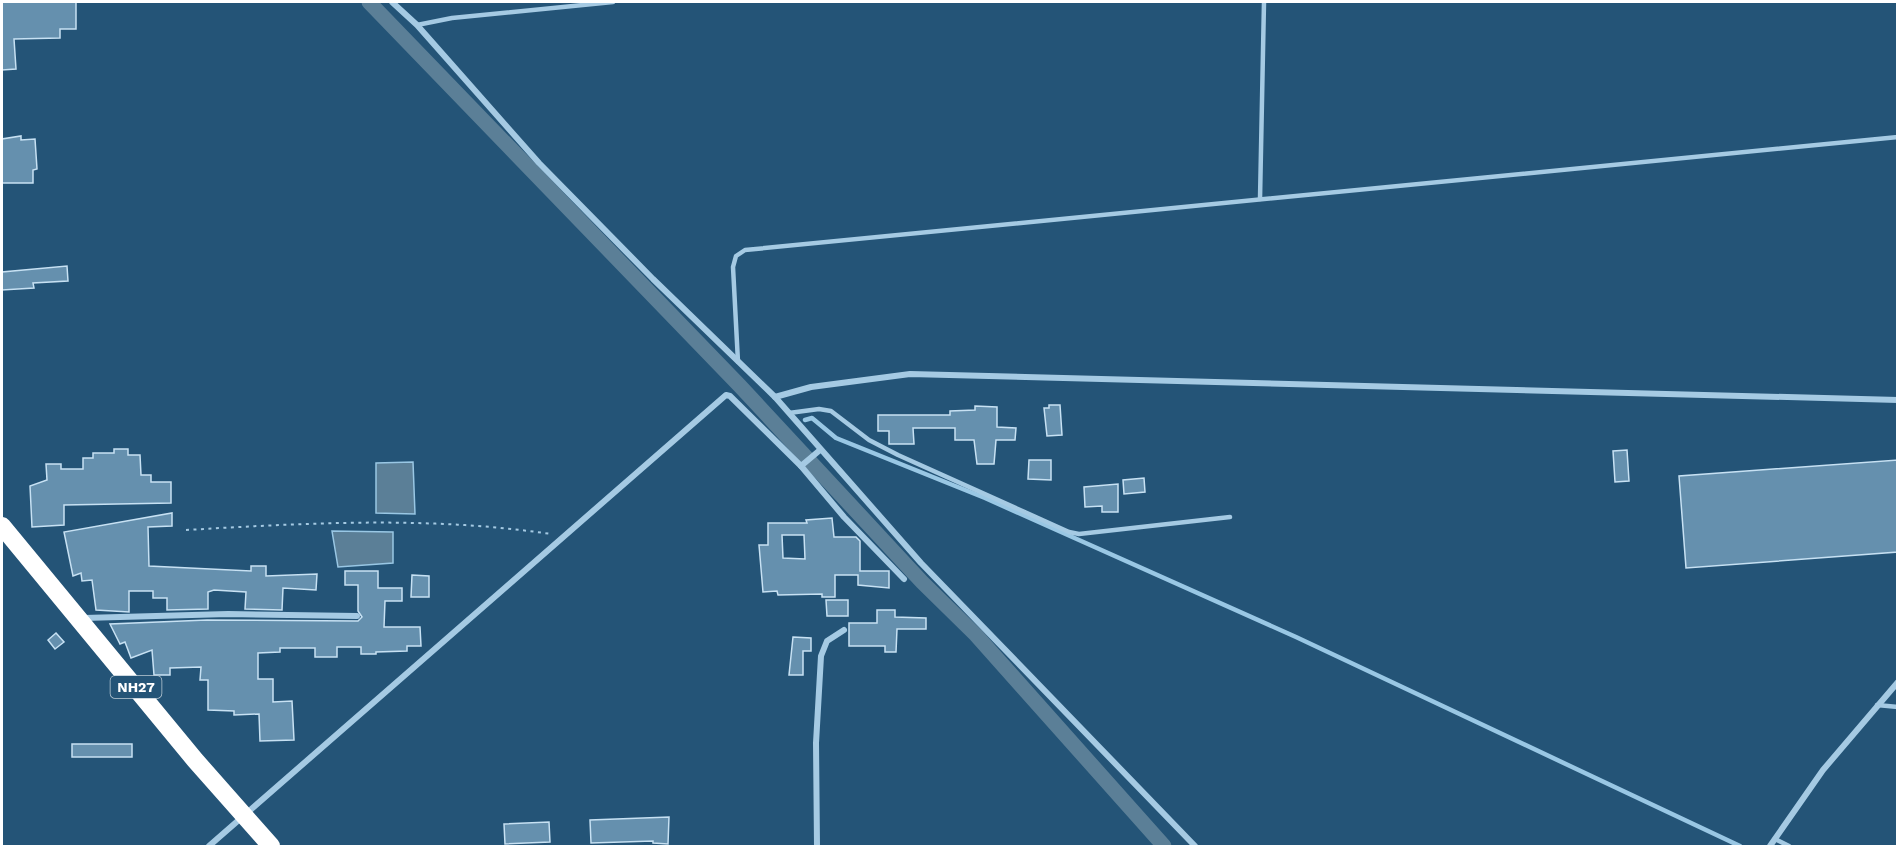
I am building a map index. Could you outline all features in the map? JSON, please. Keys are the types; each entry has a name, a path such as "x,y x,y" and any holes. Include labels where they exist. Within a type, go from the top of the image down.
{"highway":[{"name":"NH27","path":"2,526 243,818 272,846"}],"street":[{"path":"392,2 417,25 539,163 738,363 775,397 945,589 1195,846"},
{"path":"775,397 811,387 910,374 1898,400"},
{"path":"209,846 726,395 730,396 801,466 844,517 904,579"},
{"path":"801,466 820,450"},
{"path":"78,619 228,614 357,616"},
{"path":"817,846 816,743 822,656 827,642 844,630"},
{"path":"1770,846 1823,770 1898,682"}],"lane":[{"path":"417,25 452,18 613,2"},
{"path":"1260,199 1264,2"},
{"path":"738,363 733,267 736,256 745,250 1898,137"},
{"path":"789,413 819,409 831,411 869,440 888,450 1069,532 1079,534 1230,517"},
{"path":"1877,705 1898,707"},
{"path":"1775,839 1789,846"}],"path":[{"path":"186,530 337,521 500,526 566,536"}],"water":[{"path":"413,462 415,514 376,513 376,463"},
{"path":"332,531 393,532 393,563 338,567"}],"building":[{"path":"2,2 76,2 76,29 60,29 60,38 14,39 16,69 2,70"},
{"path":"21,136 21,140 35,139 37,169 33,170 33,183 2,183 2,139"},
{"path":"67,266 68,281 33,283 34,288 2,290 2,272"},
{"path":"1049,405 1060,405 1062,435 1047,436 1044,408 1049,408"},
{"path":"975,406 997,407 997,427 1016,428 1015,440 996,440 994,464 977,464 974,440 955,440 955,428 913,428 914,444 889,444 889,431 878,431 878,415 950,415 950,411 975,410"},
{"path":"114,449 128,449 128,455 140,455 141,475 151,475 151,482 171,482 171,503 64,505 64,525 32,527 30,486 47,480 46,464 61,464 61,469 83,469 83,458 93,458 93,453 114,453"},
{"path":"1627,450 1629,481 1615,482 1613,451"},
{"path":"1029,460 1051,460 1051,480 1028,479"},
{"path":"1898,460 1898,552 1686,568 1679,476"},
{"path":"1144,478 1145,492 1124,494 1123,480"},
{"path":"1118,484 1118,512 1102,512 1102,506 1085,507 1084,487"},
{"path":"172,513 172,526 148,527 149,566 251,571 251,566 266,566 266,576 317,574 316,590 283,588 282,610 245,609 246,592 214,590 208,592 208,609 167,610 167,598 153,598 153,591 129,591 129,612 96,610 92,580 82,581 81,573 73,576 64,532"},
{"path":"832,518 834,537 856,537 860,541 860,571 889,571 889,588 858,585 858,575 835,575 835,597 822,597 822,594 778,595 777,591 763,592 759,545 768,545 768,523 807,523 806,520","holes":["782,535 804,535 805,559 783,558"]},
{"path":"345,571 378,571 378,588 402,588 402,601 385,601 384,627 420,627 421,646 407,646 407,651 376,652 376,654 361,654 361,647 337,647 337,657 315,657 315,648 280,648 280,652 258,653 258,679 273,679 273,702 292,701 294,740 260,741 259,714 234,715 234,711 208,710 208,680 200,680 201,667 170,668 170,675 154,675 152,650 131,658 125,642 120,644 110,624 207,620 358,621 362,617 358,611 358,585 345,585"},
{"path":"412,575 429,576 429,597 411,597"},
{"path":"826,600 848,600 848,616 827,616"},
{"path":"877,610 895,610 895,617 926,618 926,629 897,629 896,652 885,652 885,646 849,646 849,623 877,623"},
{"path":"56,633 64,642 55,649 48,640"},
{"path":"793,637 811,638 811,651 803,651 803,675 789,675"},
{"path":"72,744 132,744 132,757 72,757"},
{"path":"669,817 668,844 653,843 653,841 591,843 590,820"},
{"path":"549,822 550,842 505,844 504,824"}],"waterway":[{"path":"369,2 740,386 922,582 976,635 1164,846"},
{"path":"805,420 812,418 836,438 985,498 1296,637 1740,846"}]}
